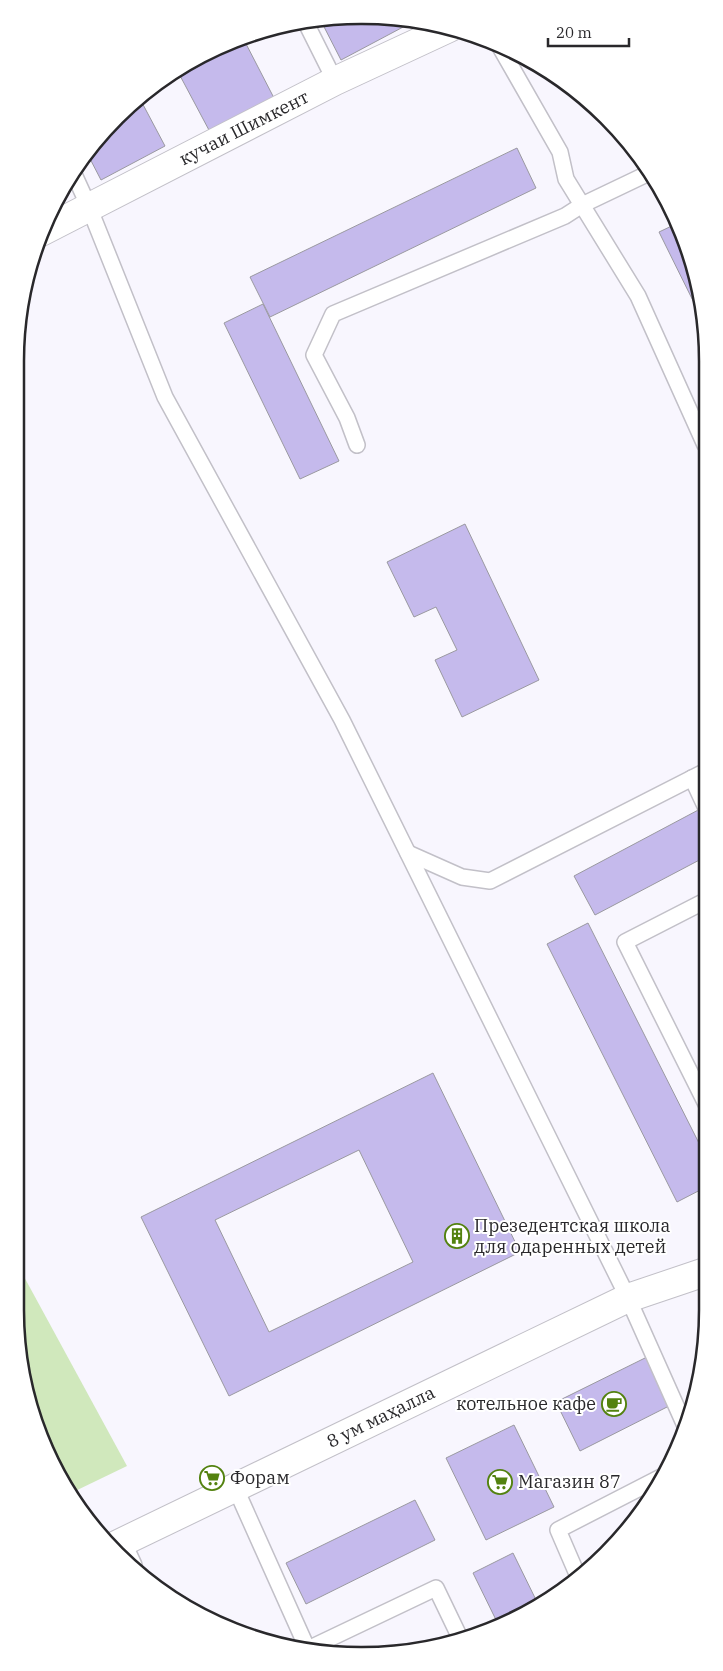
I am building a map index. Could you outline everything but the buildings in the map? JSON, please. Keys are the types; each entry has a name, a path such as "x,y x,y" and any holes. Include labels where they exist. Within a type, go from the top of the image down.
{"street":[{"name":"кучаи Шимкент","path":"52,226 335,81 439,33"},
{"name":"8 ум маҳалла","path":"125,1550 235,1487 628,1298 699,1274"}],"lane":[{"path":"309,28 335,81"},
{"path":"505,56 560,152 566,178 638,296 699,432"},
{"path":"357,444 348,418 314,355 333,314 565,216 643,176"},
{"path":"77,181 165,397 342,720 628,1298 681,1417"},
{"path":"408,853 462,878 490,881 699,774"},
{"path":"692,778 699,793"},
{"path":"699,904 625,942 699,1085"},
{"path":"576,1570 558,1530 652,1482"},
{"path":"235,1487 305,1642"},
{"path":"320,1644 436,1588 458,1633"}],"green space":[{"path":"24,1277 127,1466 77,1490 69,1478 49,1439 30,1375 24,1332"}],"place":[{"name":"Презедентская школа для одаренных детей","path":"457,1236"},
{"name":"котельное кафе","path":"614,1404"},
{"name":"Форам","path":"212,1478"},
{"name":"Магазин 87","path":"500,1482"}]}
